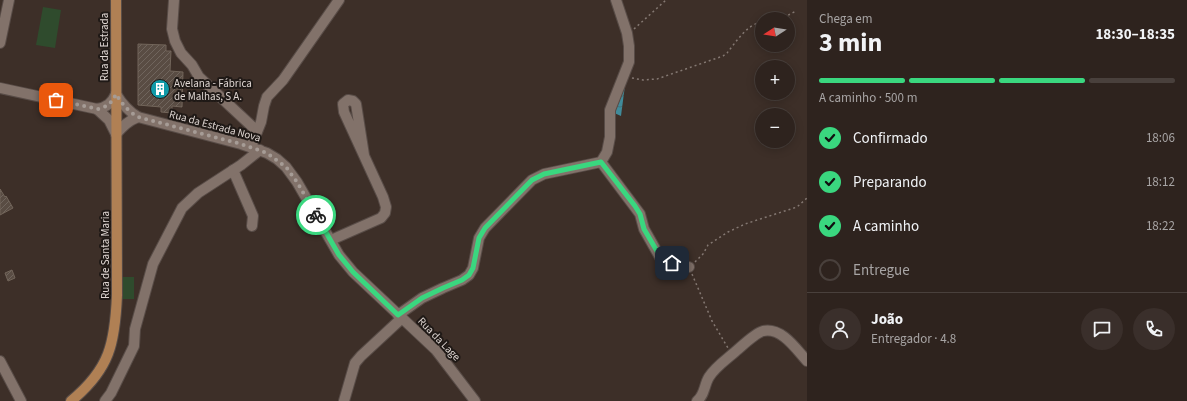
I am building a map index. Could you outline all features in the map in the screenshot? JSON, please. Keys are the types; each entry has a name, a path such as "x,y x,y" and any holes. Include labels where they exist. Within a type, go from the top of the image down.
{"main road":[{"name":"Rua da Estrada","path":"116,0 116,94"},
{"name":"Rua de Santa Maria","path":"71,401 93,382 109,352 116,322 116,94"}],"street":[{"path":"0,43 2,19 9,0"},
{"path":"174,0 172,29 175,41 181,52 192,64 199,77 257,131"},
{"path":"105,401 111,393 134,346 137,322 152,264 182,208 198,193 233,170 255,149 257,131 261,122 267,97 283,80 339,0"},
{"path":"344,401 355,363 400,317 422,298 462,280 469,275 473,268 479,238 485,228 532,180 544,174 601,162 607,152 610,137 610,110 628,62 629,46 627,33 616,0"},
{"path":"0,88 98,109 104,108 109,104 116,94 129,112 138,117"},
{"path":"98,109 109,120 116,134 129,121 138,117"},
{"name":"Rua da Estrada Nova","path":"138,117 267,153 286,167 297,182 339,255 353,272 400,317"},
{"path":"330,240 381,218 385,213 386,207 383,196 364,155"},
{"path":"601,162 638,210 644,229 661,258 672,263 689,267"},
{"path":"233,170 254,216 252,226"},
{"name":"Rua da Lage","path":"400,317 436,350 474,401"},
{"path":"697,401 703,393 704,385 710,375 732,354 762,331 773,331 784,337 807,361"},
{"path":"0,361 21,401"}],"path":[{"path":"627,33 633,30 666,0"},
{"path":"623,76 643,80 657,79 723,56 755,23"},
{"path":"732,354 712,321 689,267 697,261 708,245 714,240 745,224 797,207 807,198"}],"green space":[{"path":"43,7 61,10 55,48 36,45"},
{"path":"121,277 134,277 134,299 121,299"}],"water":[{"path":"625,85 621,116 612,112"}],"building":[{"name":"Avelana - Fábrica de Malhas, S A.","path":"138,44 166,45 166,51 171,51 170,71 183,72 182,107 172,106 172,113 161,112 161,107 138,105"},
{"path":"0,189 13,208 0,215"},
{"path":"12,270 15,278 8,281 5,273"}],"way so far":[{"path":"56,100 98,109 104,108 114,100 116,94 129,112 138,117 241,144 267,153 286,167 297,182 316,215"}],"place":[{"name":"Avelana - Fábrica de Malhas, S A.","path":"160,89"}],"route":[{"path":"316,215 339,255 353,272 398,315 422,298 462,280 469,275 473,268 479,238 485,228 532,180 544,174 601,162 635,206 640,214 644,229 661,258 672,263"}]}
